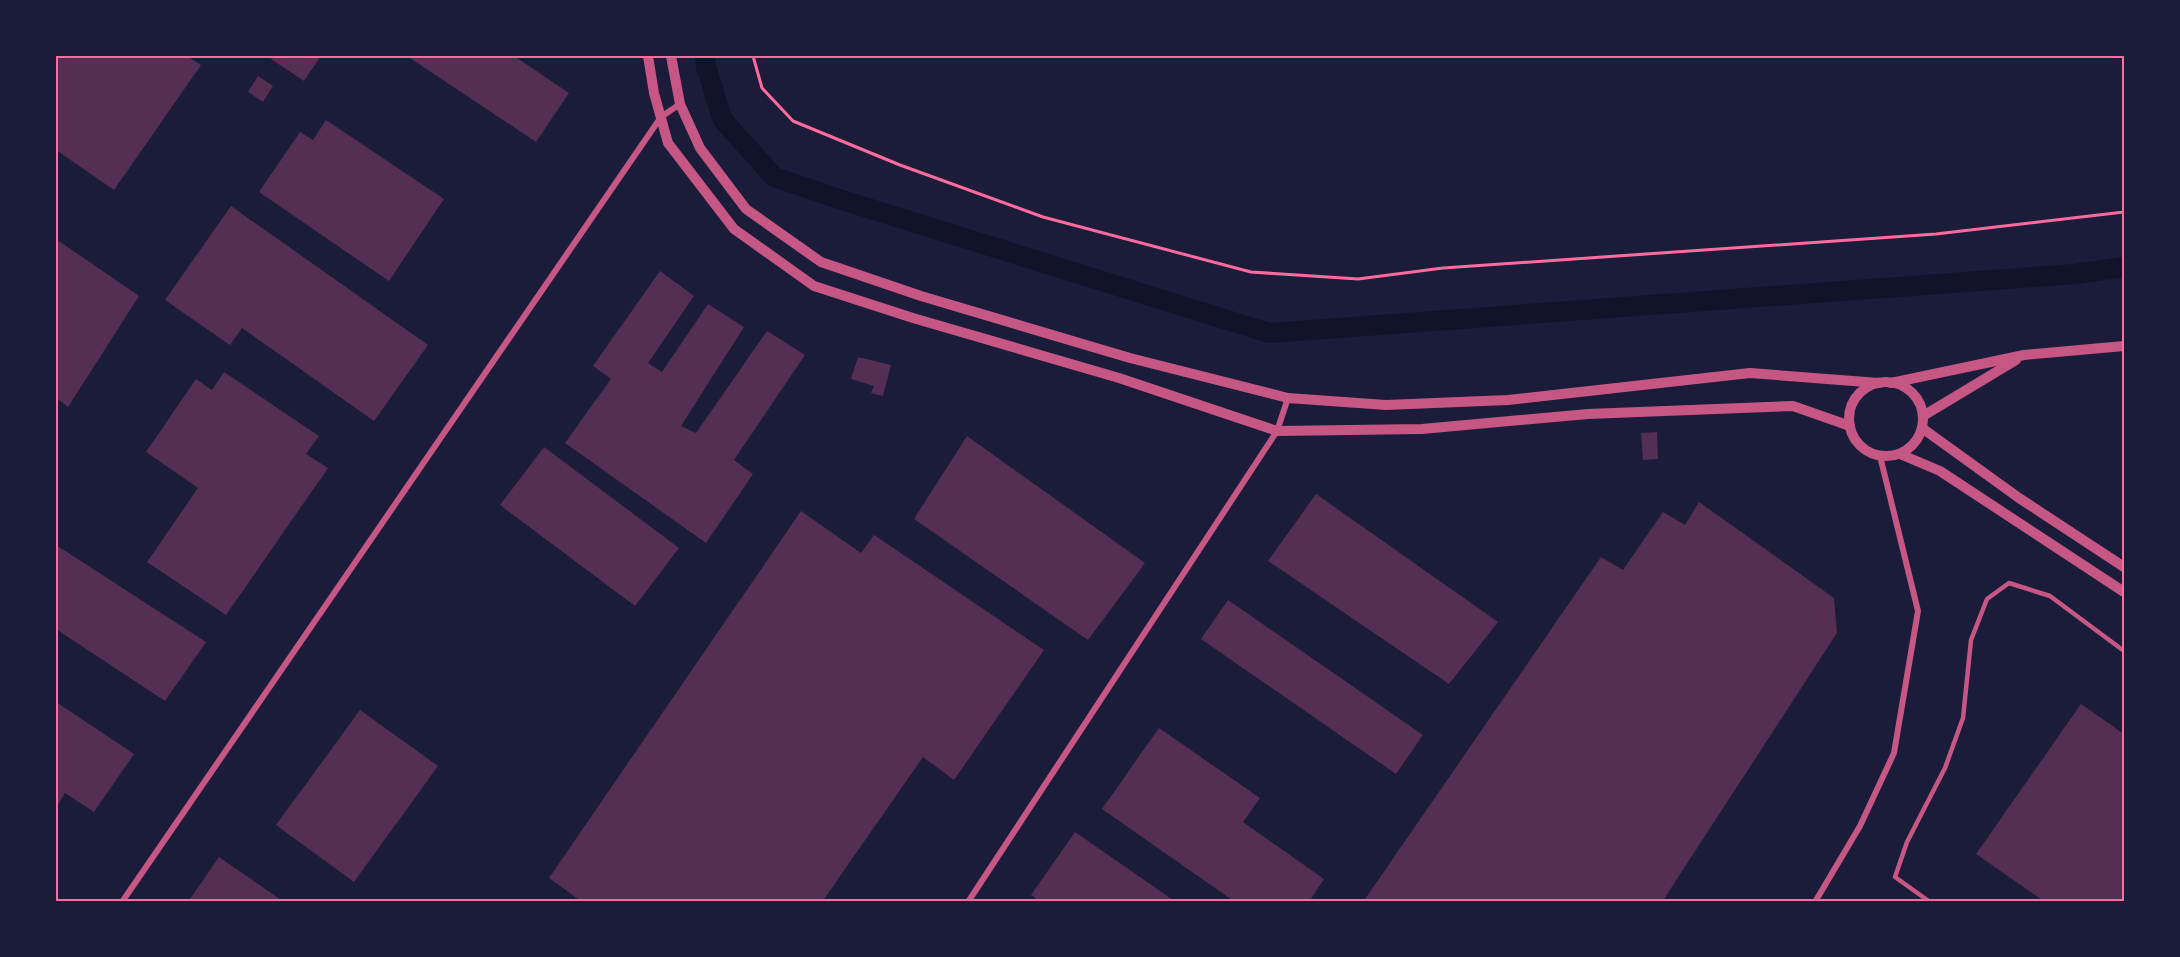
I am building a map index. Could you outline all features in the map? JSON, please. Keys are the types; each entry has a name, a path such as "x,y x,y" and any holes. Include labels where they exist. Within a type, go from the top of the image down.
{"street":[{"path":"648,56 654,93 668,143 734,229 814,286 1119,378 1276,430 1422,429 1588,414 1793,406 1850,426"},
{"path":"671,56 680,104 700,148 747,209 820,262 921,296 1130,358 1288,399 1386,405 1508,400 1750,373 1885,383 1903,386 1920,404 1923,416 1922,428 1918,439 1910,448 1900,454 1880,456 1860,446 1850,426 1853,404 1859,394 1868,387 1885,383 2024,355 2124,346"},
{"path":"122,902 661,117 680,104"},
{"path":"1923,416 2024,355"},
{"path":"968,902 1276,430 1288,399"},
{"path":"1922,428 2019,498 2124,567"},
{"path":"1900,454 1940,471 2124,592"},
{"path":"1815,902 1860,826 1894,753 1918,611 1880,456"}],"lane":[{"path":"1930,902 1895,877 1907,842 1945,768 1964,718 1971,640 1987,599 2009,583 2050,596 2124,651"}],"path":[{"path":"753,56 762,88 793,121 900,165 1043,217 1251,272 1358,279 1443,268 1936,234 2124,212"}],"building":[{"path":"56,56 187,56 201,65 114,190 56,150"},
{"path":"273,56 321,56 304,81 271,59"},
{"path":"407,56 514,56 569,93 536,142"},
{"path":"258,76 273,86 263,102 248,92"},
{"path":"326,120 444,199 389,281 259,192 300,132 313,140"},
{"path":"231,206 428,345 374,421 242,328 230,345 165,300"},
{"path":"56,239 139,296 68,407 56,398"},
{"path":"660,271 694,296 648,363 662,372 708,304 744,327 681,426 696,433 767,331 805,355 734,460 753,474 706,543 565,443 611,379 593,366"},
{"path":"858,357 891,365 883,396 871,393 874,386 851,379"},
{"path":"224,372 319,436 306,454 328,468 226,615 147,562 198,488 146,452 196,379 212,390"},
{"path":"1657,432 1658,459 1643,460 1641,433"},
{"path":"967,436 1145,563 1088,640 914,519"},
{"path":"544,447 679,548 635,606 500,505"},
{"path":"1316,494 1498,622 1449,684 1268,561"},
{"path":"1699,502 1834,598 1837,633 1662,902 1363,902 1601,557 1623,570 1663,512 1685,525"},
{"path":"801,511 861,553 874,535 1044,650 954,780 923,757 822,902 582,902 549,878"},
{"path":"56,545 206,642 165,701 56,629"},
{"path":"1228,600 1423,735 1396,774 1201,639"},
{"path":"56,702 134,754 94,812 65,793 56,808"},
{"path":"2081,704 2124,734 2124,902 2045,902 1976,854"},
{"path":"360,710 438,766 354,882 276,825"},
{"path":"1159,728 1260,798 1243,822 1324,879 1309,902 1235,902 1102,809"},
{"path":"1075,832 1176,902 1041,902 1031,895"},
{"path":"219,857 284,902 188,902"}],"waterway":[{"path":"705,56 706,67 723,120 774,177 1269,333 2075,274 2124,267"}]}
